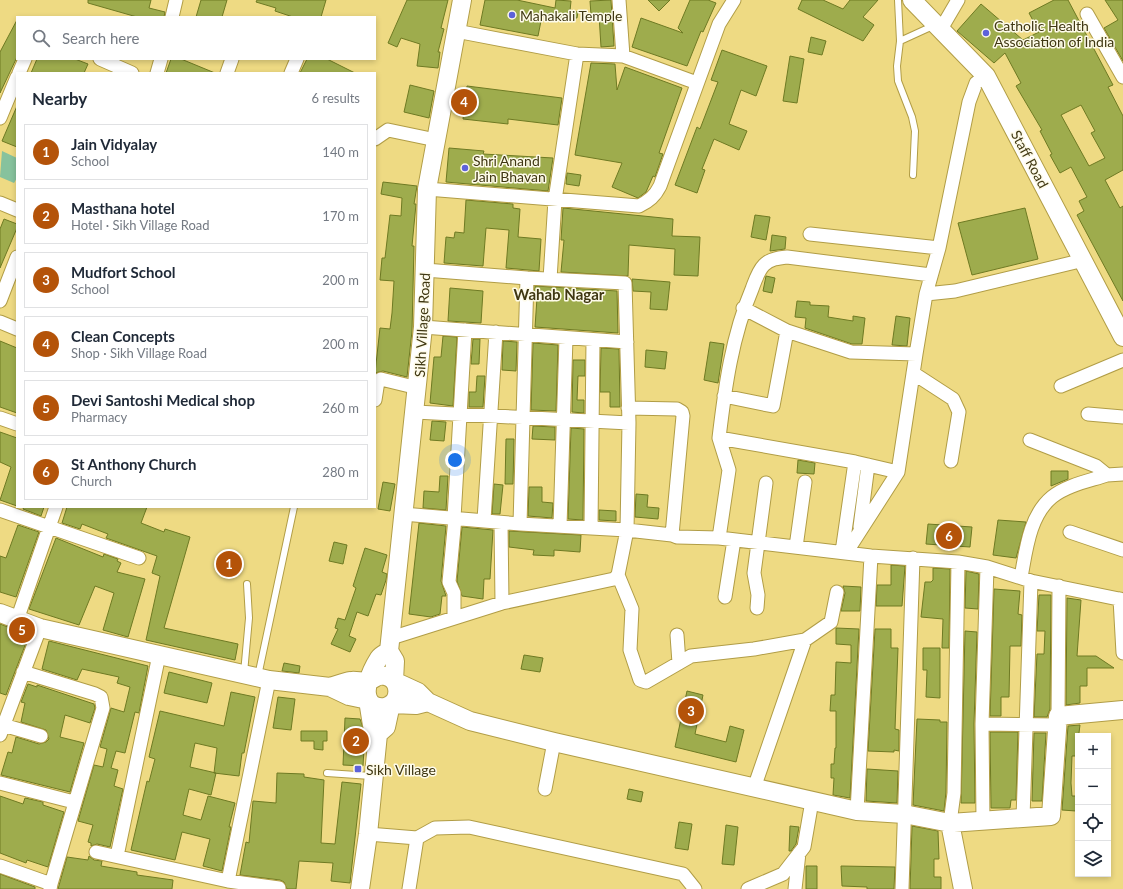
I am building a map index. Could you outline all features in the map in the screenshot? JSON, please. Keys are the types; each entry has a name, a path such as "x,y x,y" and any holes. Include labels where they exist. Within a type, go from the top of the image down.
{"main road":[{"name":"Sikh Village Road","path":"390,644 403,514 418,388 423,327 427,189 462,0"},
{"name":"Staff Road","path":"912,0 986,76 1084,260 1123,337"},
{"path":"0,613 40,628 257,677 330,688 349,696 368,700 376,706 386,707 391,704 397,696 398,691 394,681 395,661 390,644"},
{"path":"360,889 368,834 378,734 372,725 366,690 380,657 390,644"},
{"path":"330,688 350,681 369,681 372,678 381,675 386,676 418,692 428,702 470,721 554,742 857,811 904,814 950,823 1051,816 1057,720 1123,710"},
{"path":"391,704 416,705 428,702"},
{"path":"378,734 386,727 391,704"},
{"path":"950,823 963,889"}],"street":[{"path":"172,16 176,0"},
{"path":"619,0 623,56"},
{"path":"939,27 958,0"},
{"path":"427,189 639,206 649,201 656,194 660,186 728,2"},
{"path":"1087,14 1123,77"},
{"path":"456,31 576,54 623,56 697,83"},
{"path":"550,279 555,200 576,54"},
{"path":"19,72 25,60"},
{"path":"102,60 130,72"},
{"path":"157,72 161,60"},
{"path":"226,72 232,60"},
{"path":"292,72 298,60"},
{"path":"844,553 898,472 926,294 939,248 969,102 976,83 986,76"},
{"path":"0,118 16,79"},
{"path":"376,138 388,130 436,140"},
{"path":"0,204 16,210"},
{"path":"810,234 939,248"},
{"path":"719,538 729,470 719,438 724,396 734,340 744,308 759,271 765,264 775,258 786,257 931,275"},
{"path":"0,301 16,260"},
{"path":"926,294 955,291 1084,260"},
{"path":"425,270 527,278 625,283 629,423 627,530 618,575 632,609 630,650 640,680 646,682 691,656 754,650 805,640 831,622 837,592"},
{"path":"520,524 527,278"},
{"path":"744,308 787,331 851,352 916,354"},
{"path":"0,322 16,329"},
{"path":"423,327 627,342"},
{"path":"454,618 454,593 449,582 465,330"},
{"path":"724,396 773,406 787,331"},
{"path":"484,520 496,332"},
{"path":"560,526 566,338"},
{"path":"591,528 593,340"},
{"path":"1061,386 1123,360"},
{"path":"913,373 953,399 957,405 959,412 951,461"},
{"path":"376,394 378,381 381,379 418,388"},
{"path":"628,408 677,409 682,412 683,416 672,535"},
{"path":"415,412 629,423"},
{"path":"1088,414 1123,417"},
{"path":"0,418 16,424"},
{"path":"719,438 898,472"},
{"path":"1030,440 1096,466 1107,475"},
{"path":"860,529 862,464"},
{"path":"844,553 862,464"},
{"path":"1023,818 1026,724 1026,579 1028,540 1038,514 1052,498 1071,487 1107,475 1123,474"},
{"path":"796,547 805,482"},
{"path":"757,608 758,595 754,573 766,483"},
{"path":"17,620 56,508"},
{"path":"0,510 139,558"},
{"path":"403,514 520,524 627,530 672,535 677,537 719,538 870,556 958,562 987,567 1026,579 1121,600 1123,653"},
{"path":"501,522 502,603"},
{"path":"1070,532 1123,550"},
{"path":"725,597 734,540"},
{"path":"857,811 870,556"},
{"path":"902,889 913,558"},
{"path":"950,823 954,793 958,562"},
{"path":"983,821 982,724 987,567"},
{"path":"390,644 454,618 502,603 614,579 618,575"},
{"path":"982,724 1026,724 1057,720 1059,586"},
{"path":"40,628 23,672 5,702 1,730 41,736"},
{"path":"677,635 679,663"},
{"path":"754,788 805,640"},
{"path":"117,856 159,654"},
{"path":"0,866 50,887 103,708 101,697 23,672"},
{"path":"228,881 257,677"},
{"path":"545,790 554,742"},
{"path":"0,783 74,802"},
{"path":"748,889 783,874 804,847 812,801"},
{"path":"368,834 417,838 435,828 470,827 683,874 695,889"},
{"path":"409,889 417,838"},
{"path":"96,852 228,881 279,888"},
{"path":"795,889 799,853"}],"lane":[{"path":"898,0 900,42 896,66 898,81 912,117 914,131 913,175"},
{"path":"900,42 939,27"},
{"path":"257,677 294,508"},
{"path":"247,584 249,618 257,677"},
{"path":"327,773 373,777"}],"green space":[{"path":"2,151 16,158 16,180 14,183 0,177"}],"building":[{"path":"88,0 151,0 149,8 165,12 164,16 134,16 88,3"},
{"path":"201,0 227,0 222,16 196,16"},
{"path":"257,0 326,0 321,16 290,16 275,11 276,8 256,2"},
{"path":"407,0 448,0 441,28 444,29 438,52 440,52 438,68 417,66 420,44 401,38 397,47 388,43"},
{"name":"Mahakali Temple","path":"485,0 517,0 555,8 556,0 571,1 570,11 578,12 577,18 542,16 538,36 480,25"},
{"path":"611,0 614,46 601,47 599,15 591,15 590,1"},
{"path":"648,0 670,0 659,11"},
{"path":"690,0 708,0 716,3 703,32 701,31 687,66 632,47 641,18 683,33 678,28"},
{"path":"802,0 823,0 843,9 850,0 878,0 863,17 874,25 863,41 798,9"},
{"path":"1054,0 1068,0 1113,85 1108,87 1123,116 1123,170 1105,180 1120,208 1123,206 1123,301 1077,215 1084,211 1079,201 1087,197 1071,167 1060,173 1050,155 1052,154 1040,131 1042,130 1016,86 1021,83 1005,53 994,63 957,31 981,4 1023,40 1039,32 1029,13","holes":["1081,105 1095,131 1091,133 1105,158 1089,166 1061,115"]},
{"path":"1105,0 1123,0 1123,61 1104,28 1118,20"},
{"path":"16,22 16,59 0,93 0,52"},
{"path":"811,37 826,41 822,55 808,52"},
{"path":"722,50 767,66 756,96 741,90 729,124 747,131 739,150 714,139 702,169 705,170 697,193 675,185 697,127 700,129 718,82 711,80"},
{"path":"790,56 804,59 797,103 783,101"},
{"path":"37,60 78,60 88,64 84,72 31,72"},
{"path":"171,60 183,60 213,72 166,72"},
{"path":"306,60 329,60 353,72 300,72"},
{"path":"591,63 615,64 617,90 625,67 682,88 659,153 663,154 655,177 653,176 646,192 638,198 612,187 622,163 575,155"},
{"path":"410,85 434,91 429,118 404,112"},
{"path":"467,86 562,98 558,125 508,119 508,124 463,119"},
{"path":"16,108 16,147 2,141"},
{"path":"449,148 484,151 483,154 553,158 548,191 446,182"},
{"path":"567,173 581,175 579,186 566,184"},
{"path":"383,182 417,186 414,204 416,204 412,246 414,246 412,331 407,377 383,371 376,373 380,328 390,329 394,281 380,280 382,258 385,258 390,215 401,216 402,198 381,194"},
{"path":"466,200 513,204 513,208 520,209 518,237 541,239 539,271 506,268 509,230 486,228 483,266 444,263 446,237 454,238 455,232 464,233"},
{"path":"563,208 673,219 672,236 700,237 698,276 674,275 675,249 629,245 628,276 561,272 564,240 561,240"},
{"path":"1025,208 1038,259 972,275 958,223"},
{"path":"755,215 770,217 766,240 751,237"},
{"path":"4,219 16,224 16,230 0,268 0,229"},
{"path":"772,235 786,237 785,249 770,251"},
{"path":"766,276 775,278 772,293 763,291"},
{"path":"632,279 670,282 667,310 650,309 651,292 633,291"},
{"path":"535,286 617,291 618,333 535,327 537,298 534,298"},
{"path":"450,288 483,291 481,323 448,321"},
{"path":"797,301 810,302 810,305 829,306 828,317 853,321 853,316 865,318 862,344 852,344 805,328 806,318 795,317"},
{"path":"896,316 910,318 907,346 892,345"},
{"path":"443,336 457,337 453,406 430,403 434,357 441,357"},
{"path":"473,339 480,339 479,364 471,364"},
{"path":"0,341 16,348 16,413 0,407"},
{"path":"503,341 517,342 516,371 502,370"},
{"path":"710,342 724,344 718,383 704,380"},
{"path":"533,343 558,345 556,411 531,410"},
{"path":"601,348 619,349 620,407 610,407 610,392 600,392"},
{"path":"646,350 667,352 665,369 645,367"},
{"path":"573,360 585,360 585,376 578,376 577,400 584,400 584,413 572,412"},
{"path":"477,376 485,376 483,407 469,407 469,392 476,392"},
{"path":"432,421 446,422 444,441 430,440"},
{"path":"533,426 555,427 555,440 532,439"},
{"path":"571,428 584,429 583,520 568,519"},
{"path":"0,432 16,438 16,506 0,500 11,467 0,462"},
{"path":"506,439 514,439 513,484 505,484"},
{"path":"798,460 815,463 814,474 797,473"},
{"path":"1051,471 1068,471 1068,479 1051,486"},
{"path":"440,476 448,476 446,510 423,508 424,491 439,492"},
{"path":"383,482 395,484 390,511 378,509"},
{"path":"494,484 503,485 500,514 492,514"},
{"path":"529,487 542,487 542,502 553,503 552,518 528,516"},
{"path":"636,494 648,495 647,507 659,508 658,519 635,517"},
{"path":"24,508 44,508 41,516"},
{"path":"67,508 147,508 141,523 164,532 165,529 190,537 164,628 238,644 235,660 146,640 160,576 152,573 157,556 106,538 108,534 82,524 80,529 62,523"},
{"path":"599,510 616,511 616,521 599,520"},
{"path":"998,520 1026,522 1016,558 993,555"},
{"path":"419,523 446,526 441,581 446,596 442,596 440,614 431,617 409,614"},
{"path":"928,524 972,527 970,547 926,544"},
{"path":"18,525 39,532 16,597 0,592 0,556 6,558"},
{"path":"462,527 493,530 490,579 484,579 483,599 462,596 457,581"},
{"path":"509,531 581,535 580,552 554,550 554,556 533,555 534,550 509,547"},
{"path":"56,538 103,557 104,554 118,559 117,561 121,563 117,572 145,579 128,637 103,630 114,593 95,586 79,625 29,609"},
{"path":"334,542 347,545 343,564 329,561"},
{"path":"365,548 387,555 382,572 387,574 381,595 376,594 368,616 357,612 349,636 356,639 350,652 331,644 338,629 335,628 338,618 345,620 356,588 353,586"},
{"path":"891,565 905,566 902,606 876,606 877,585 891,585"},
{"path":"933,568 950,569 949,648 942,648 943,619 921,617 925,582 931,582 933,580"},
{"path":"966,571 979,574 978,609 965,608"},
{"path":"843,586 861,587 860,611 841,611 845,593"},
{"path":"994,589 1020,591 1018,614 1022,615 1021,646 1010,646 1009,697 1001,697 1001,716 990,716"},
{"path":"1039,595 1051,595 1050,709 1047,717 1034,717 1037,654 1044,654 1045,631 1037,631"},
{"path":"1067,598 1081,600 1077,656 1096,656 1114,668 1087,668 1087,686 1080,686 1080,703 1066,705"},
{"path":"0,624 29,635 6,695 0,693"},
{"path":"836,628 859,629 850,798 833,795 834,778 831,778 831,764 834,764 836,748 836,711 830,711 831,695 835,695 836,662 851,663 851,645 836,644"},
{"path":"875,629 891,629 891,648 898,648 895,729 899,730 899,751 894,750 894,752 868,751"},
{"path":"965,631 977,632 974,724 975,803 961,803"},
{"path":"49,641 148,666 139,713 135,712 125,753 116,751 111,768 118,770 114,786 123,789 110,847 97,844 91,846 91,843 88,842 93,825 78,821 94,765 103,767 107,749 100,747 111,708 124,712 130,687 117,683 119,677 82,669 77,680 42,669"},
{"path":"923,648 940,648 940,698 926,697 927,670 923,670"},
{"path":"524,655 543,658 540,672 521,669"},
{"path":"284,663 300,666 299,673 282,671"},
{"path":"169,672 212,683 207,703 164,693"},
{"path":"28,684 37,687 37,685 94,704 95,708 90,723 65,715 60,737 84,743 70,792 1,775 8,752 12,753 16,737 39,744 46,742 49,739 46,730 21,722 25,703 21,702"},
{"path":"687,691 703,695 695,734 726,742 730,726 744,730 736,762 675,747"},
{"path":"231,692 255,697 244,753 242,753 239,776 216,773 211,795 189,789 183,815 201,820 208,796 235,803 229,827 231,827 222,871 203,866 210,839 182,832 175,860 131,850 147,781 149,782 155,759 149,757 160,711 224,726","holes":["195,743 217,748 214,773 190,767"]},
{"path":"278,697 295,699 291,730 273,728"},
{"path":"345,718 360,719 365,733 363,766 343,765"},
{"path":"917,719 940,720 940,722 947,722 946,792 944,811 913,805"},
{"path":"1080,725 1079,733 1075,733 1075,756 1072,756 1071,783 1072,796 1075,796 1075,811 1062,810 1068,726"},
{"path":"301,731 327,731 327,741 323,741 323,750 314,749 314,741 301,741"},
{"path":"990,732 1018,732 1016,800 1011,800 1010,808 991,808"},
{"path":"1034,733 1046,733 1042,801 1032,801"},
{"path":"867,769 898,771 897,803 866,801"},
{"path":"277,773 304,774 304,777 324,780 321,843 335,844 342,782 361,784 350,883 331,881 333,863 299,861 296,889 287,889 284,882 280,880 240,875 246,842 249,843 253,801 276,803"},
{"path":"629,789 643,792 641,802 627,799"},
{"path":"0,796 23,804 25,798 43,802 43,805 64,812 48,867 27,860 26,863 0,853"},
{"path":"679,822 692,824 688,850 675,848"},
{"path":"726,825 738,827 734,865 722,864"},
{"path":"790,826 799,827 796,844 791,851 789,851"},
{"path":"912,826 938,831 939,859 934,859 934,877 941,877 941,889 910,889"},
{"path":"89,856 94,860 102,861 101,866 137,872 137,875 173,880 172,889 58,889 67,857 88,860"},
{"path":"806,866 817,866 817,889 806,889"},
{"path":"841,866 895,867 894,889 867,889 867,887 842,886"},
{"path":"0,874 35,887 35,889 0,889"}],"place":[{"name":"Mahakali Temple","path":"512,15"},
{"name":"Catholic Health Association of India","path":"986,33"},
{"name":"Clean Concepts","path":"464,102"},
{"name":"Shri Anand Jain Bhavan","path":"465,168"},
{"name":"St Anthony Church","path":"949,536"},
{"name":"Jain Vidyalay","path":"229,564"},
{"name":"Devi Santoshi Medical shop","path":"22,630"},
{"name":"Mudfort School","path":"691,711"},
{"name":"Masthana hotel","path":"356,741"},
{"name":"Sikh Village","path":"358,769"}],"district":[{"name":"Wahab Nagar","path":"559,294"}]}
